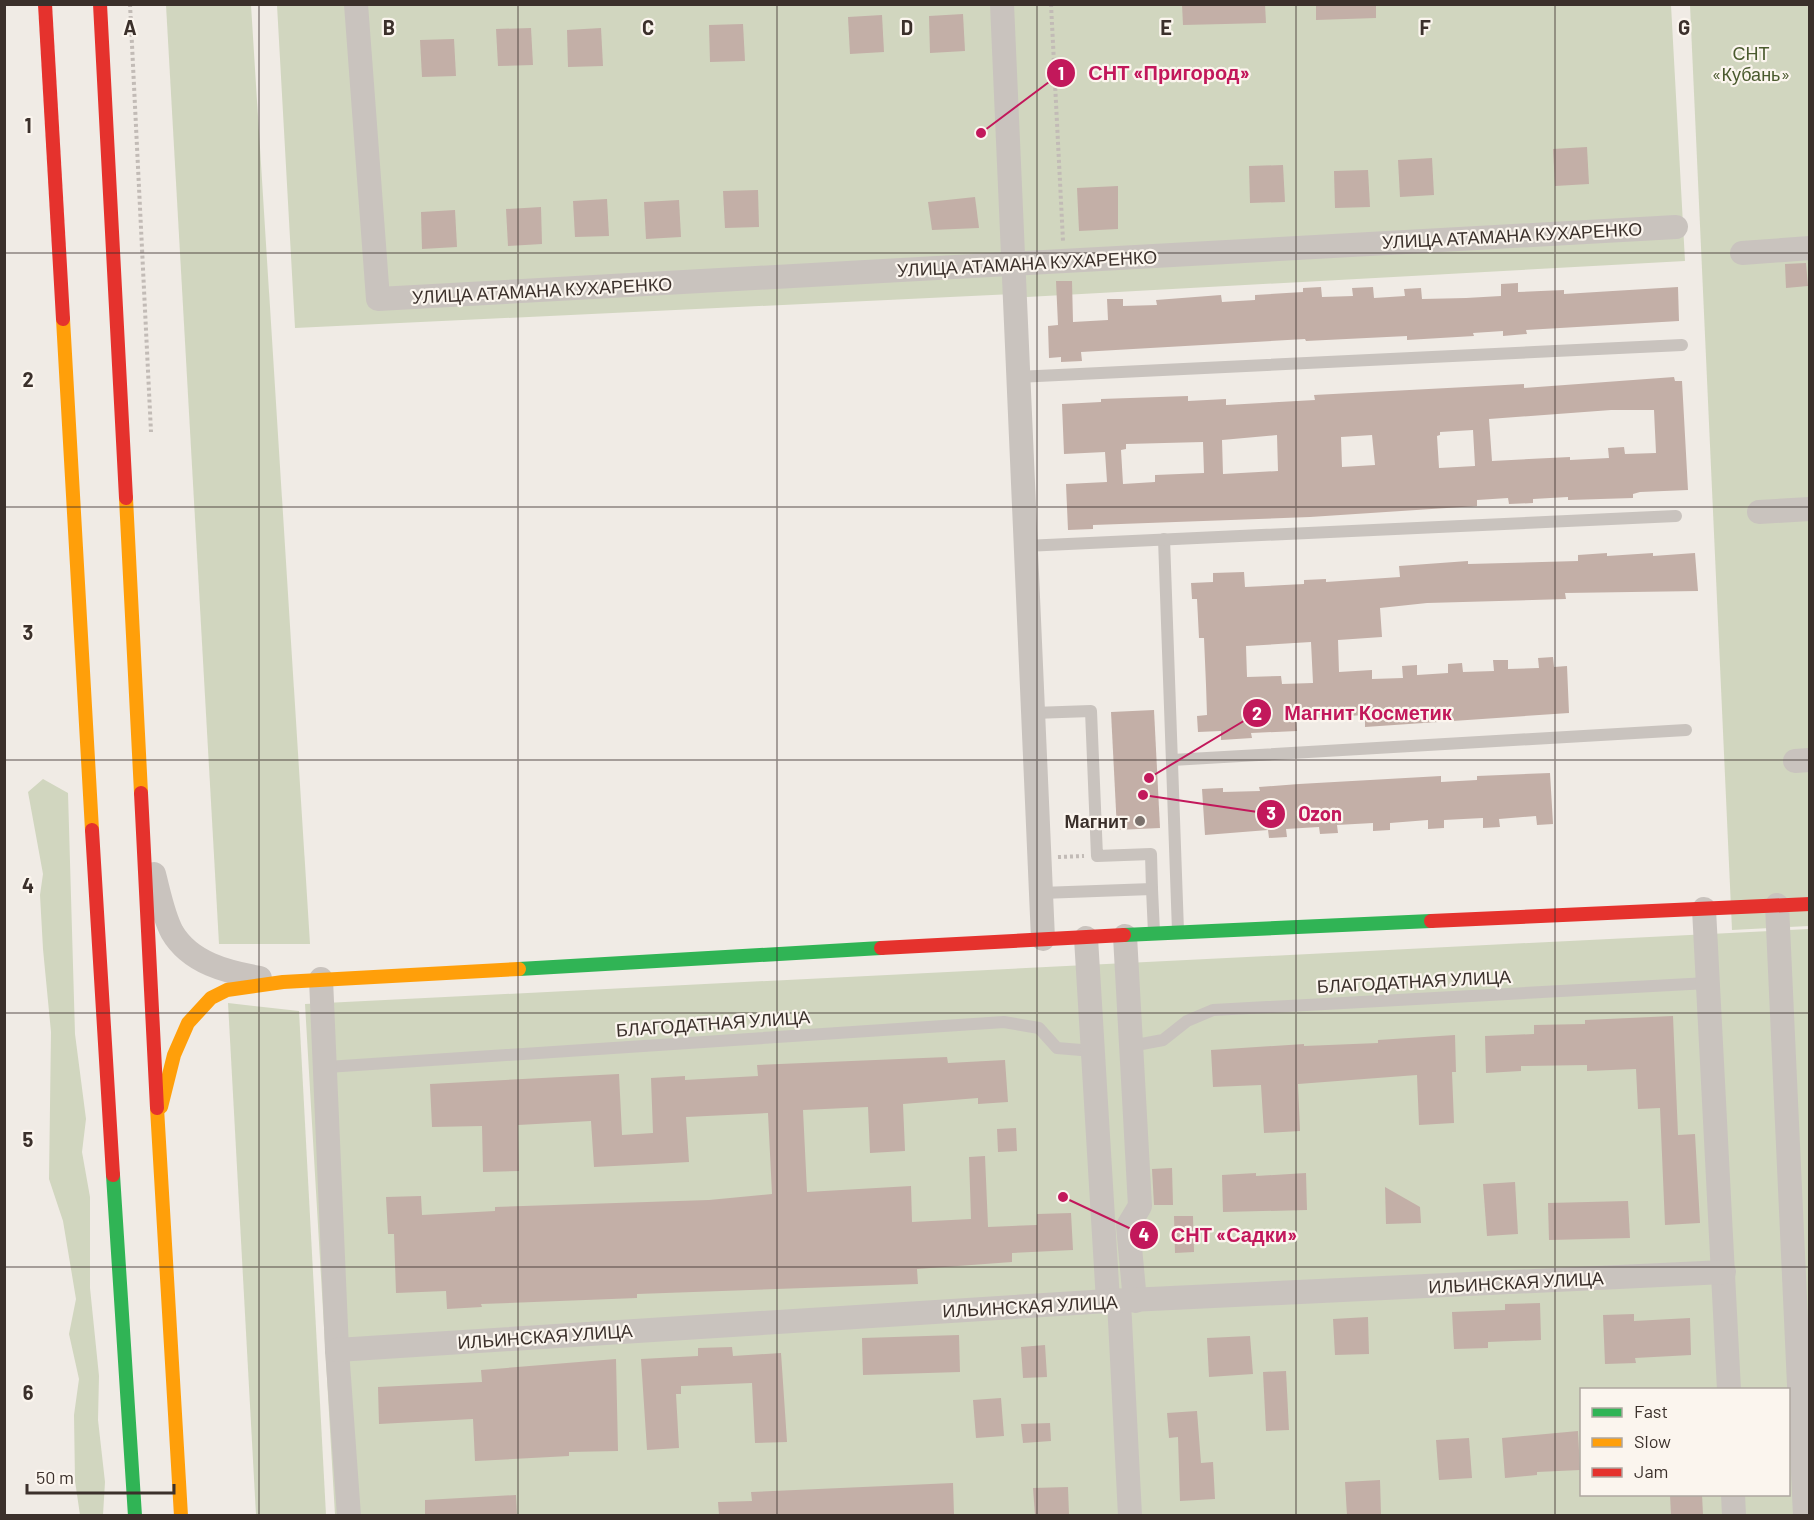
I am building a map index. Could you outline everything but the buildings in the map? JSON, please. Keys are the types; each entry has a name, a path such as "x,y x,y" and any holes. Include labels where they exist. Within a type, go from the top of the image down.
{"main road":[{"path":"45,4 102,1003 135,1515"},
{"path":"100,4 142,831 182,1515"},
{"path":"158,1123 171,1064 195,1010 210,998 230,989 321,979 1043,939 1809,904"}],"street":[{"name":"УЛИЦА АТАМАНА КУХАРЕНКО","path":"356,4 378,299 1676,226"},
{"path":"1002,4 1043,939"},
{"path":"1742,253 1809,248"},
{"path":"1759,512 1809,509"},
{"path":"142,831 172,932 188,952 230,973 283,982"},
{"path":"1777,905 1805,1515"},
{"path":"1704,909 1729,1388"},
{"path":"1121,1301 1128,1226 1140,1206 1125,936"},
{"path":"1086,938 1093,1051 1121,1301 1130,1515"},
{"path":"321,979 327,1067 338,1350 350,1515"},
{"name":"ИЛЬИНСКАЯ УЛИЦА","path":"338,1350 1121,1301 1724,1272"},
{"path":"1733,1496 1734,1515"}],"lane":[{"path":"1017,377 1682,345"},
{"path":"1025,546 1676,516"},
{"path":"1164,539 1178,933"},
{"path":"1033,714 1091,711 1097,856 1151,854 1154,935"},
{"path":"1172,760 1686,730"},
{"path":"1041,893 1152,889"},
{"name":"БЛАГОДАТНАЯ УЛИЦА","path":"1131,1046 1163,1040 1187,1020 1213,1010 1708,983"},
{"name":"БЛАГОДАТНАЯ УЛИЦА","path":"327,1067 1004,1022 1039,1028 1057,1048 1093,1051"}],"path":[{"path":"130,4 151,442"},
{"path":"1051,4 1064,260"}],"green space":[{"path":"166,5 251,5 310,944 219,944"},
{"path":"277,5 1671,5 1685,261 1027,297 1013,294 295,328"},
{"name":"СНТ «Кубань»","path":"1690,5 1809,5 1809,926 1732,930"},
{"path":"43,779 68,793 75,1034 86,1119 82,1152 90,1197 90,1288 99,1376 98,1420 105,1482 103,1515 80,1515 75,1481 74,1415 79,1379 69,1334 76,1299 63,1221 49,1179 51,1032 40,895 43,874 28,792"},
{"path":"1809,929 1809,1515 335,1515 305,1004"},
{"path":"228,1003 299,1011 326,1515 256,1515"}],"traffic: fast":[{"path":"1124,935 1431,921"},
{"path":"519,969 881,948"},
{"path":"113,1175 135,1516"}],"traffic: slow":[{"path":"63,319 92,830"},
{"path":"126,498 141,793"},
{"path":"161,1107 174,1055 188,1023 211,998 227,990 283,982 519,969"},
{"path":"157,1108 181,1516"}],"traffic: jam":[{"path":"45,4 63,319"},
{"path":"100,4 126,498"},
{"path":"141,793 157,1108"},
{"path":"92,830 113,1175"},
{"path":"1431,921 1810,904"},
{"path":"881,948 1124,935"}],"place":[{"name":"СНТ «Пригород»","path":"981,133"},
{"name":"Магнит Косметик","path":"1149,778"},
{"name":"Ozon","path":"1143,795"},
{"name":"Магнит","path":"1140,821"},
{"name":"СНТ «Садки»","path":"1063,1197"}]}
